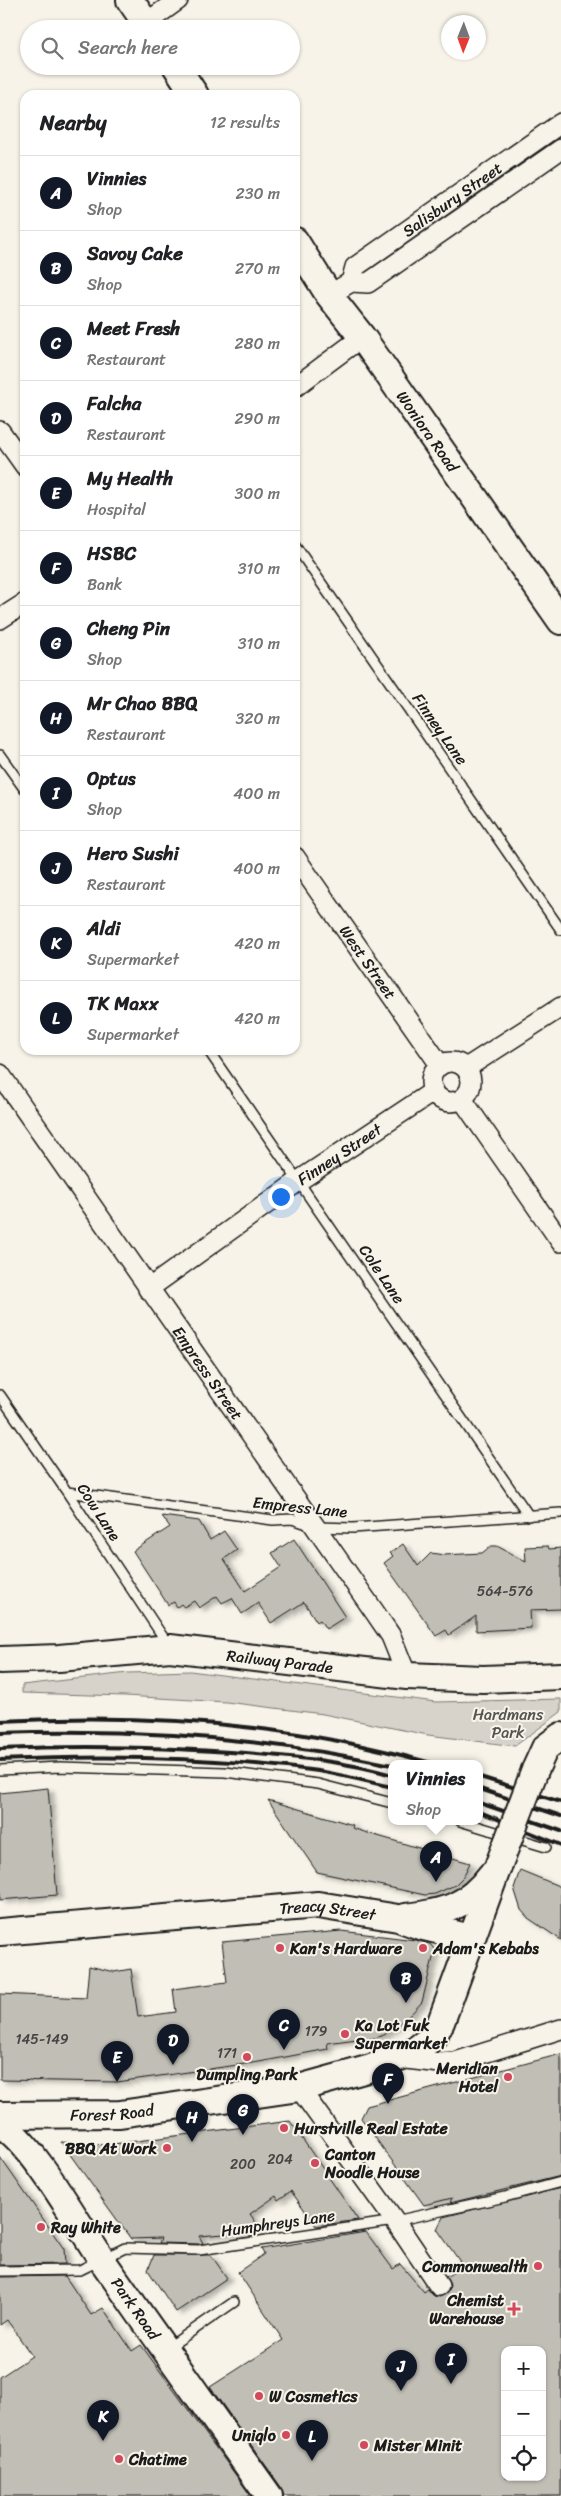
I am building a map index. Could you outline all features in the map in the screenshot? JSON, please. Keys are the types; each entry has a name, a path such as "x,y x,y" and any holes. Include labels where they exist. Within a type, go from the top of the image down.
{"street":[{"path":"130,0 144,20"},
{"path":"155,20 178,0"},
{"path":"182,75 192,90"},
{"name":"Salisbury Street","path":"470,199 561,123"},
{"name":"Salisbury Street","path":"340,288 355,267 470,199 561,149"},
{"name":"Woniora Road","path":"300,246 340,288 362,337 561,621"},
{"path":"300,383 362,337"},
{"path":"0,431 20,459"},
{"path":"0,619 20,606"},
{"name":"West Street","path":"300,864 440,1065"},
{"path":"466,1068 561,1007"},
{"path":"454,1062 466,1068 471,1082 470,1089 462,1099 447,1101 440,1098 434,1091 432,1077 440,1065 454,1062"},
{"name":"Empress Street","path":"0,1074 148,1289 317,1527 391,1636 407,1676"},
{"name":"Finney Street","path":"148,1289 300,1180 434,1091"},
{"path":"462,1099 561,1242"},
{"name":"Railway Parade","path":"0,1660 59,1658 170,1648 407,1676 482,1679 561,1676"},
{"path":"471,1938 535,1770 545,1748 561,1736"},
{"path":"535,1770 561,1751"},
{"path":"398,1918 435,1914 462,1904 474,1894 499,1864"},
{"name":"Treacy Street","path":"0,1932 297,1905 337,1907 398,1918 420,1926 471,1938"},
{"name":"Forest Road","path":"0,2115 120,2114 299,2088 371,2068 399,2058 422,2047 433,2037 441,2022 471,1938"},
{"name":"Forest Road","path":"399,2058 440,2063 455,2062 561,2029"},
{"path":"299,2088 395,2220 439,2286"},
{"name":"Park Road","path":"0,2124 14,2135 34,2158 171,2361 269,2496"}],"lane":[{"name":"Finney Lane","path":"300,552 561,930"},
{"path":"0,755 20,783"},
{"name":"Cole Lane","path":"212,1055 300,1180 529,1516"},
{"name":"Cow Lane","path":"0,1395 67,1492 170,1648"},
{"name":"Empress Lane","path":"67,1492 273,1520 292,1518 317,1527 353,1528 561,1513"},
{"path":"0,1770 60,1767 225,1772 318,1784 388,1802"},
{"path":"473,1825 546,1848"},
{"name":"Humphreys Lane","path":"0,2271 80,2270 125,2248 199,2250 395,2220 505,2197 561,2182"},
{"path":"171,2361 234,2302"}],"green space":[{"name":"Hardmans Park","path":"190,1671 436,1702 561,1699 561,1712 515,1746 428,1735 323,1714 226,1702 125,1696 22,1693 22,1685 128,1673"}],"building":[{"path":"162,1516 199,1521 210,1540 224,1531 237,1550 224,1559 245,1591 281,1567 272,1553 294,1539 345,1617 326,1629 320,1620 317,1622 304,1602 271,1623 258,1603 242,1614 232,1598 222,1603 217,1596 199,1608 194,1601 184,1607 181,1604 177,1607 174,1602 168,1605 133,1551 170,1527"},
{"path":"403,1544 418,1566 431,1553 444,1555 482,1553 491,1546 497,1546 526,1562 525,1547 548,1546 549,1549 561,1548 561,1609 530,1610 531,1628 476,1631 476,1616 449,1635 446,1630 436,1636 384,1563 393,1556 390,1553"},
{"path":"48,1788 57,1895 0,1900 0,1793"},
{"path":"268,1800 353,1825 352,1828 371,1834 470,1863 463,1877 455,1885 435,1894 425,1895 317,1872"},
{"path":"520,1870 561,1887 561,1940 528,1918 521,1910 514,1888"},
{"path":"341,1931 415,1940 430,1944 435,1950 422,2002 411,2014 384,2035 358,2043 357,2039 327,2043 328,2049 259,2062 117,2082 0,2080 0,1994 86,1998 89,1966 114,1972 131,1969 138,2017 176,2012 173,1989 227,1982 222,1942"},
{"path":"561,2054 561,2176 450,2203 452,2198 424,2205 361,2118 367,2106"},
{"path":"290,2121 358,2220 316,2226 291,2191 278,2200 276,2196 250,2214 262,2231 199,2236 203,2243 199,2244 159,2243 161,2238 131,2239 61,2142 106,2145"},
{"path":"0,2157 64,2249 65,2264 0,2265"},
{"path":"561,2188 561,2496 284,2496 281,2487 210,2387 283,2340 238,2272 264,2254 261,2249 366,2232 393,2269 400,2264 424,2292 428,2289 434,2296 440,2297 449,2290 450,2285 446,2277 463,2266 437,2229 443,2217"},
{"path":"154,2255 211,2255 227,2278 176,2312 148,2270"},
{"path":"65,2276 91,2315 103,2308 132,2351 141,2345 251,2496 0,2496 0,2377 32,2356 7,2320 0,2325 0,2277"}],"railway":[{"path":"0,1721 109,1719 217,1724 325,1738 420,1760"},
{"path":"0,1733 99,1732 197,1737 294,1747 388,1764"},
{"path":"0,1749 92,1747 215,1751 320,1760 388,1774"},
{"path":"0,1760 79,1758 200,1760 318,1771 388,1786"},
{"path":"483,1778 561,1802"},
{"path":"483,1790 561,1816"},
{"path":"483,1804 561,1831"},
{"path":"483,1813 561,1845"}],"place":[{"name":"Vinnies","path":"436,1882"},
{"name":"Kan's Hardware","path":"280,1948"},
{"name":"Adam's Kebabs","path":"423,1948"},
{"name":"Savoy Cake","path":"406,2003"},
{"name":"Ka Lot Fuk Supermarket","path":"345,2034"},
{"name":"Meet Fresh","path":"284,2050"},
{"name":"Dumpling Park","path":"247,2057"},
{"name":"Falcha","path":"173,2065"},
{"name":"Meridian Hotel","path":"508,2077"},
{"name":"My Health","path":"117,2082"},
{"name":"HSBC","path":"388,2104"},
{"name":"Hurstville Real Estate","path":"284,2128"},
{"name":"Cheng Pin","path":"243,2135"},
{"name":"Mr Chao BBQ","path":"192,2142"},
{"name":"BBQ At Work","path":"167,2148"},
{"name":"Canton Noodle House","path":"315,2163"},
{"name":"Ray White","path":"41,2227"},
{"name":"Commonwealth","path":"538,2266"},
{"name":"Chemist Warehouse","path":"514,2309"},
{"name":"Optus","path":"451,2384"},
{"name":"Hero Sushi","path":"401,2391"},
{"name":"W Cosmetics","path":"259,2396"},
{"name":"Uniqlo","path":"286,2435"},
{"name":"Aldi","path":"103,2441"},
{"name":"Mister Minit","path":"364,2445"},
{"name":"Chatime","path":"119,2459"},
{"name":"TK Maxx","path":"312,2461"}]}
